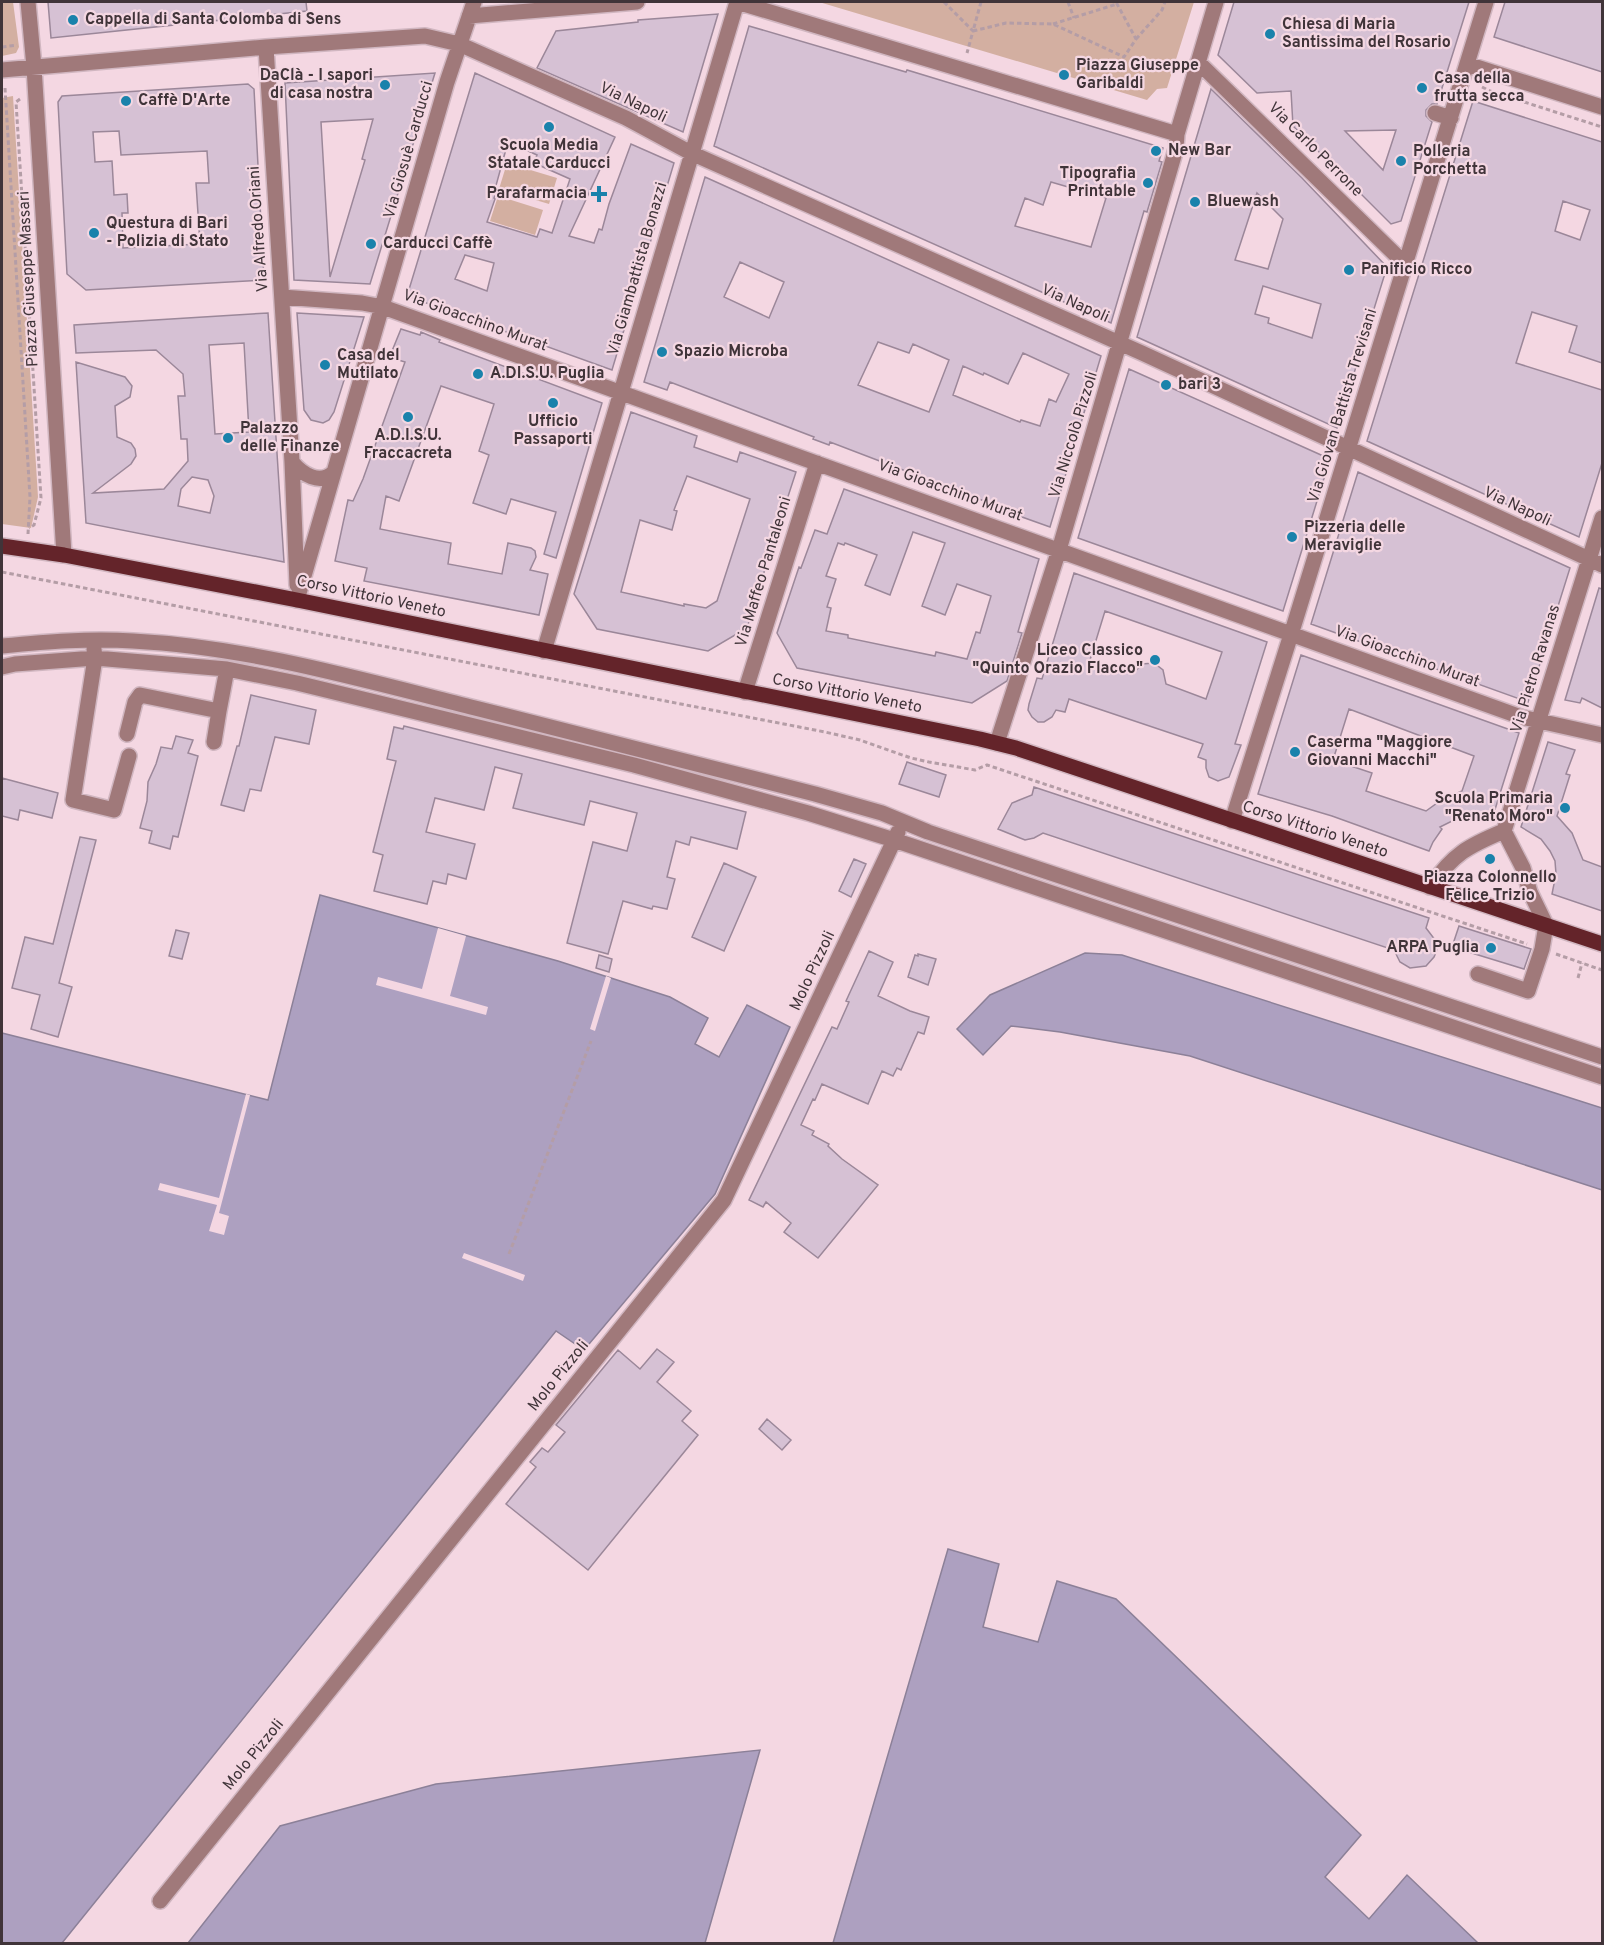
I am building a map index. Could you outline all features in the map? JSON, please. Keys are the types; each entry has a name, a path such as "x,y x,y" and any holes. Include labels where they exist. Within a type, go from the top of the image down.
{"main road":[{"name":"Corso Vittorio Veneto","path":"2,546 64,555 297,600 997,743 1602,944"}],"street":[{"name":"Piazza Giuseppe Massari","path":"28,2 64,555"},
{"path":"471,6 637,2"},
{"path":"737,2 1177,134 1216,2"},
{"name":"Via Giambattista Bonazzi","path":"544,651 737,2"},
{"name":"Via Giovan Battista Trevisani","path":"1232,820 1486,2"},
{"name":"Via Giosuè Carducci","path":"297,600 471,6"},
{"name":"Via Napoli","path":"2,70 425,36 459,44 626,118 691,153 1120,343 1596,562"},
{"path":"1456,43 1472,48"},
{"name":"Via Alfredo Oriani","path":"266,47 292,462 297,600"},
{"name":"Via Carlo Perrone","path":"1198,62 1406,265"},
{"path":"1465,71 1602,107"},
{"path":"1434,113 1451,118"},
{"name":"Via Niccolò Pizzoli","path":"997,743 1059,550 1176,149 1177,134"},
{"name":"Via Gioacchino Murat","path":"282,297 362,303 382,307 1538,722 1602,735"},
{"path":"292,462 300,472 312,477 322,479 334,472"},
{"name":"Via Maffeo Pantaleoni","path":"745,692 817,463"},
{"name":"Via Pietro Ravanas","path":"1504,831 1538,722 1596,562 1602,518"},
{"path":"94,640 94,658 73,800 114,810 129,756"},
{"path":"2,646 94,640 167,643 254,656 346,676 815,794 882,813 928,832 1602,1057"},
{"path":"2,667 94,658 227,669 320,688 634,765 808,813 894,840 1602,1077"},
{"path":"214,742 227,669"},
{"path":"128,734 135,702 140,695 219,711"},
{"name":"Molo Pizzoli","path":"160,1901 724,1200 903,822"},
{"path":"1430,887 1452,859 1476,842 1504,831 1523,868 1530,892 1546,925 1542,949 1528,991 1478,974"}],"path":[{"path":"944,2 973,31"},
{"path":"967,53 981,2"},
{"path":"1068,2 1074,18"},
{"path":"1053,24 1124,57 1136,39 1162,10 1165,2"},
{"path":"973,31 1006,24 1053,24 1116,3 1136,39"},
{"path":"2,47 19,45"},
{"path":"1465,71 1490,91 1602,127"},
{"path":"5,88 30,509 29,528 34,525 41,498 16,107 17,100 26,98"},
{"path":"7,108 16,107"},
{"path":"30,509 38,511"},
{"path":"2,572 825,732 860,740 929,762 975,770 987,765 1602,970"},
{"path":"1578,978 1582,963"},
{"path":"509,1254 591,1041"}],"shaded area":[{"path":"2,2 13,2 19,47 16,53 2,56"},
{"path":"819,2 1194,2 1167,88 1157,89 1147,100"},
{"path":"13,96 38,497 31,528 2,524 2,98"},
{"path":"507,163 557,178 549,204 499,189"},
{"path":"498,196 543,210 535,235 490,221"},
{"path":"320,895 558,961 670,997 708,1018 695,1044 719,1057 747,1005 790,1027 715,1194 584,1350 556,1331 62,1943 2,1943 2,1033 268,1100"},
{"path":"1085,953 1122,955 1602,1108 1602,1190 1190,1056 1060,1032 1011,1026 983,1055 957,1029 990,995"},
{"path":"948,1549 999,1564 983,1627 1038,1642 1057,1581 1116,1599 1361,1835 1325,1877 1369,1919 1407,1875 1478,1943 833,1943"},
{"path":"760,1750 705,1943 188,1943 280,1826 436,1784"}],"pier":[{"path":"438,928 466,936 450,996 488,1007 486,1015 376,985 378,977 422,989"},
{"path":"606,976 611,978 595,1031 590,1029"},
{"path":"246,1094 250,1095 219,1213 229,1216 224,1235 209,1231 217,1205 158,1190 160,1183 219,1198"},
{"path":"464,1253 525,1275 523,1281 462,1258"}],"building":[{"path":"48,2 306,2 307,11 51,38"},
{"path":"1234,2 1469,2 1437,104 1432,104 1426,110 1426,116 1432,122 1401,221 1391,224 1293,126 1291,91 1257,93 1218,55","holes":["1396,130 1383,170 1345,131"]},
{"path":"1505,2 1602,2 1602,72 1494,37"},
{"path":"718,14 683,132 537,68 556,31 638,22 638,20"},
{"path":"749,26 906,72 907,70 1163,148 1159,161 1162,162 1147,212 1144,211 1111,323 714,146","holes":["1051,182 1106,198 1091,247 1015,226 1025,198 1043,205"]},
{"path":"435,73 370,284 294,280 285,83","holes":["373,119 362,159 365,160 330,277 321,122"]},
{"path":"475,73 615,137 569,236 594,243 599,229 602,230 631,144 674,163 612,370 407,296","holes":["508,142 537,155 534,163 570,179 552,233 540,229 537,237 487,222 495,199 497,190 495,189","465,255 494,263 487,291 455,279"]},
{"path":"248,84 254,89 264,280 86,290 67,274 58,102 62,96","holes":["119,131 121,155 207,151 209,183 196,183 200,244 123,248 122,213 128,213 127,194 114,195 112,161 95,162 93,132"]},
{"path":"1211,89 1302,178 1387,267 1337,428 1137,337","holes":["1257,193 1283,219 1268,269 1235,260","1263,286 1321,304 1312,338 1268,323 1269,318 1255,314"]},
{"path":"1473,101 1602,142 1602,363 1569,352 1577,326 1532,312 1516,363 1602,390 1602,463 1579,537 1367,441","holes":["1563,201 1590,210 1580,240 1555,231"]},
{"path":"705,177 1101,356 1050,527 830,442 829,445 813,439 814,437 670,382 667,390 644,382","holes":["740,262 784,282 769,318 724,297","878,342 909,353 913,344 949,360 929,412 858,385","1023,353 1069,374 1056,402 1049,399 1040,426 1021,420 1020,422 953,395 963,366 1008,384"]},
{"name":"Palazzo delle Finanze","path":"268,313 284,562 86,523 76,362 125,377 132,386 130,397 115,406 117,437 131,443 136,456 131,464 93,493 164,489 188,461 187,439 181,439 178,396 185,396 183,374 156,350 76,353 74,325","holes":["244,343 249,432 215,434 209,345","192,477 208,480 214,496 210,513 178,506 181,489"]},
{"name":"Casa del Mutilato","path":"297,313 364,317 334,412 329,420 323,423 311,420 304,410"},
{"path":"401,329 420,335 421,332 440,340 439,342 602,403 556,558 544,554 556,512 511,499 506,514 473,503 489,455 479,451 494,404 441,386 399,501 386,496 380,529 451,543 448,564 502,574 508,543 535,551 536,557 530,570 548,574 539,615 364,581 367,568 335,561 348,500 353,501 363,479 405,362 395,359 397,352 392,351"},
{"path":"1129,369 1330,459 1283,611 1078,538"},
{"path":"631,412 697,436 694,447 737,462 740,452 796,472 780,521 776,520 764,555 769,556 747,628 708,651 597,629 574,594","holes":["687,476 750,499 717,601 706,608 684,604 684,606 621,592 640,520 672,530 677,511 674,510"]},
{"path":"1358,472 1570,568 1528,702 1311,624"},
{"path":"844,489 1039,559 1018,632 1022,633 1007,681 972,703 797,668 777,633 799,567 801,568 815,530 827,534","holes":["913,532 945,543 922,606 945,615 957,584 991,596 980,633 976,632 967,659 936,652 935,656 848,638 848,635 826,631 831,608 827,607 836,579 826,576 838,543 844,545 845,543 877,555 865,585 890,595"]},
{"name":"Liceo Classico \"Quinto Orazio Flacco\"","path":"1074,573 1267,642 1235,744 1241,745 1229,777 1218,781 1209,777 1206,760 1198,757 1203,744 1069,699 1065,712 1056,710 1052,717 1044,722 1038,722 1028,710 1037,678 1042,679","holes":["1105,611 1222,652 1206,699 1166,684 1163,670 1154,663 1142,664 1133,674 1090,660"]},
{"path":"1599,588 1602,589 1602,708 1582,698 1580,703 1565,700"},
{"name":"Caserma \"Maggiore Giovanni Macchi\"","path":"1301,655 1519,733 1492,819 1479,815 1460,817 1440,827 1442,829 1429,851 1332,816 1258,794","holes":["1349,709 1474,756 1462,791 1440,801 1426,811 1366,791 1372,773 1333,760"]},
{"path":"251,695 316,710 309,744 275,737 261,791 250,789 244,811 221,805 237,746 239,746"},
{"path":"404,726 746,812 737,849 691,837 689,845 676,841 667,877 675,879 667,909 653,906 652,909 623,901 608,954 567,943 593,842 627,851 637,813 590,801 584,825 513,808 522,774 495,767 484,810 435,798 426,832 475,844 466,879 448,874 446,884 433,881 427,904 374,891 383,855 373,852 396,761 387,759 394,727 403,729"},
{"path":"176,736 193,740 188,753 198,756 178,837 173,836 170,849 149,843 152,831 140,828 147,801 148,782 161,747 172,749"},
{"name":"Scuola Primaria \"Renato Moro\"","path":"1548,742 1575,750 1566,774 1570,775 1557,816 1572,833 1583,860 1602,867 1602,911 1552,894 1556,874 1555,861 1541,839 1521,827"},
{"path":"907,762 946,775 939,797 899,784"},
{"path":"2,778 58,793 52,818 20,810 18,820 2,816"},
{"path":"1034,787 1429,918 1426,928 1439,945 1434,957 1426,966 1410,968 1400,962 1394,950 1043,833 1025,840 998,829 1012,803 1032,795"},
{"path":"80,837 96,840 59,983 72,987 58,1037 31,1029 40,995 12,988 25,937 53,944"},
{"path":"854,859 866,864 851,897 839,891"},
{"path":"724,863 756,877 724,951 692,937"},
{"name":"ARPA Puglia","path":"1459,926 1531,949 1524,969 1452,947"},
{"path":"176,930 189,933 182,959 169,956"},
{"path":"869,951 893,962 878,996 929,1017 924,1034 918,1032 901,1070 897,1068 893,1076 882,1071 868,1104 822,1084 801,1125 814,1131 812,1135 829,1144 828,1146 842,1159 878,1185 818,1258 784,1232 791,1223 766,1202 763,1207 749,1200 832,1027 837,1029 849,1002 846,1001"},
{"path":"918,954 936,959 928,985 908,977 915,955 918,956"},
{"path":"599,955 612,959 609,972 596,968"},
{"path":"657,1349 674,1362 657,1382 691,1411 682,1421 698,1435 588,1570 506,1504 536,1467 530,1462 542,1448 548,1452 565,1432 556,1425 618,1350 640,1369"},
{"path":"767,1419 791,1440 782,1450 759,1429"}],"place":[{"name":"Cappella di Santa Colomba di Sens","path":"73,20"},
{"name":"Chiesa di Maria Santissima del Rosario","path":"1270,34"},
{"name":"Piazza Giuseppe Garibaldi","path":"1064,75"},
{"name":"DaClà - I sapori di casa nostra","path":"385,85"},
{"name":"Casa della frutta secca","path":"1422,88"},
{"name":"Caffè D'Arte","path":"126,101"},
{"name":"Scuola Media Statale Carducci","path":"549,127"},
{"name":"New Bar","path":"1156,151"},
{"name":"Polleria Porchetta","path":"1401,161"},
{"name":"Tipografia Printable","path":"1148,183"},
{"name":"Parafarmacia","path":"599,194"},
{"name":"Bluewash","path":"1195,202"},
{"name":"Questura di Bari - Polizia di Stato","path":"94,233"},
{"name":"Carducci Caffè","path":"371,244"},
{"name":"Panificio Ricco","path":"1349,270"},
{"name":"Spazio Microba","path":"662,352"},
{"name":"Casa del Mutilato","path":"325,365"},
{"name":"A.DI.S.U. Puglia","path":"478,374"},
{"name":"bari 3","path":"1166,385"},
{"name":"Ufficio Passaporti","path":"553,403"},
{"name":"A.D.I.S.U. Fraccacreta","path":"408,417"},
{"name":"Palazzo delle Finanze","path":"228,438"},
{"name":"Pizzeria delle Meraviglie","path":"1292,537"},
{"name":"Liceo Classico \"Quinto Orazio Flacco\"","path":"1155,660"},
{"name":"Caserma \"Maggiore Giovanni Macchi\"","path":"1295,752"},
{"name":"Scuola Primaria \"Renato Moro\"","path":"1565,808"},
{"name":"Piazza Colonnello Felice Trizio","path":"1490,859"},
{"name":"ARPA Puglia","path":"1491,948"}]}
